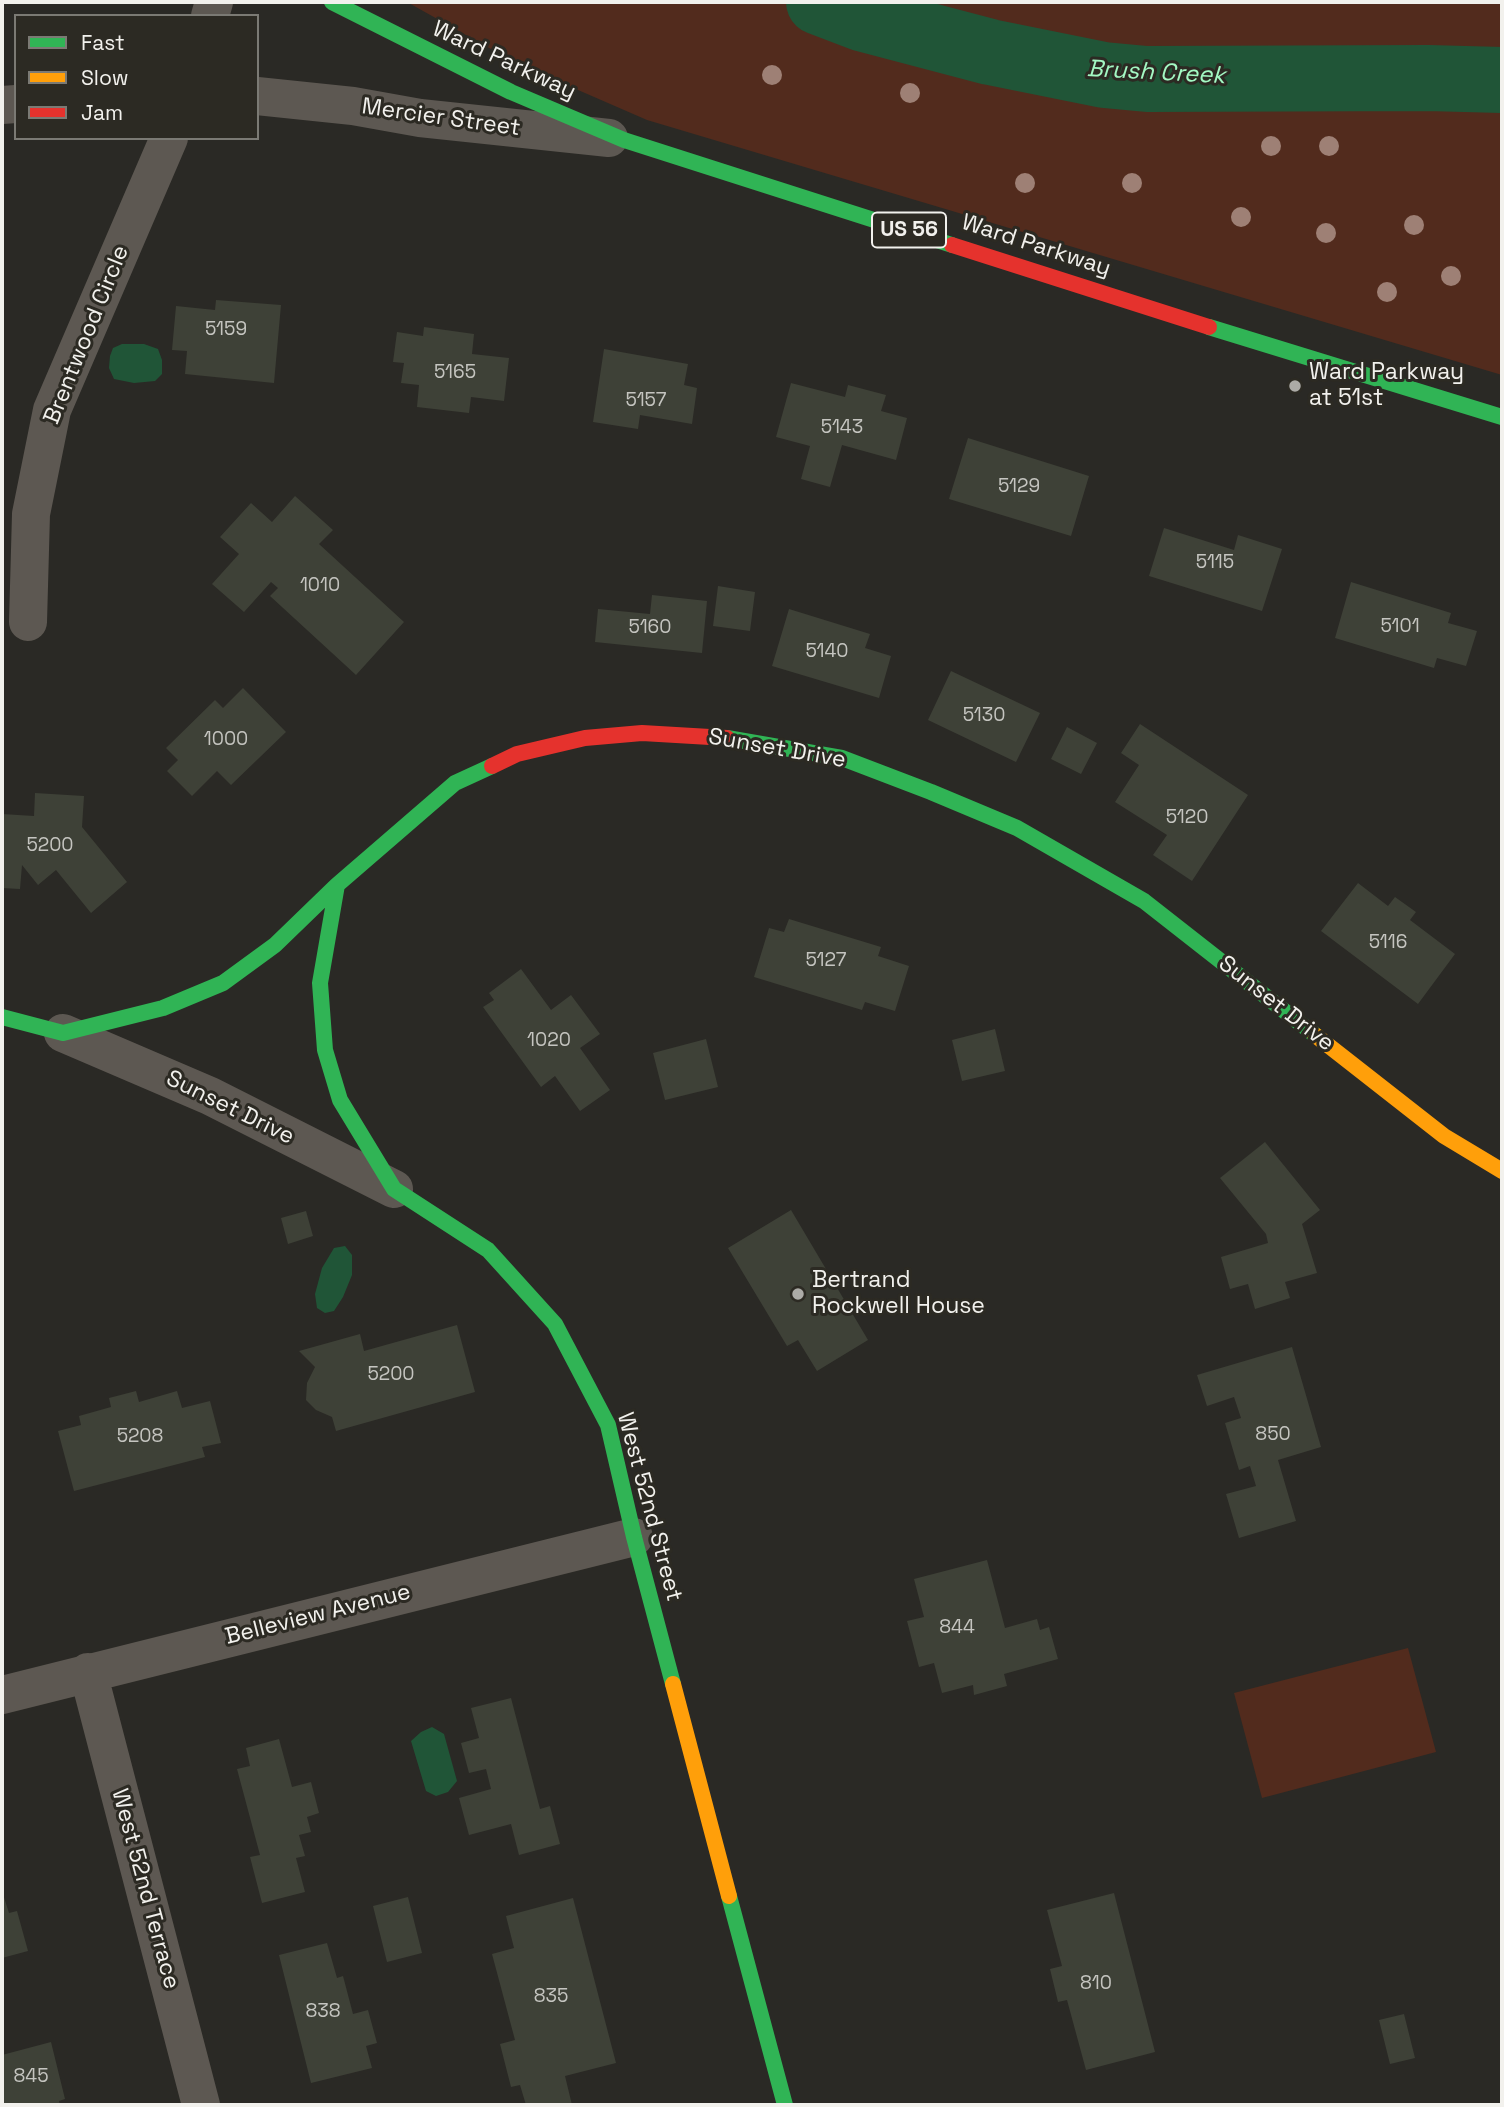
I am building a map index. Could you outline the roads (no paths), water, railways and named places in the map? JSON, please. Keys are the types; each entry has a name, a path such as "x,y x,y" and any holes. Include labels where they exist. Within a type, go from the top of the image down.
{"main road":[{"name":"Ward Parkway","path":"332,2 511,92 624,140 1345,370 1502,417"},
{"name":"Sunset Drive","path":"2,1017 63,1032 163,1009 223,983 275,944 337,885 455,783 517,754 585,738 642,733 715,736 842,758 1017,828 1144,901 1444,1136 1502,1171"},
{"name":"West 52nd Street","path":"337,885 320,983 325,1050 340,1100 394,1189 488,1250 555,1324 608,1425 634,1537 785,2105"}],"street":[{"name":"Mercier Street","path":"259,96 353,106 420,118 624,140"},
{"name":"Brentwood Circle","path":"28,622 31,514 52,410 168,140"},
{"name":"Sunset Drive","path":"63,1032 210,1096 394,1189"},
{"name":"Belleview Avenue","path":"2,1695 634,1537"},
{"name":"West 52nd Terrace","path":"88,1672 201,2105"}],"waterway":[{"name":"Brush Creek","path":"819,2 861,18 990,52 1104,75 1147,79 1502,80"}],"place":[{"name":"Ward Parkway at 51st","path":"1295,386"},
{"name":"Bertrand Rockwell House","path":"798,1294"}]}
